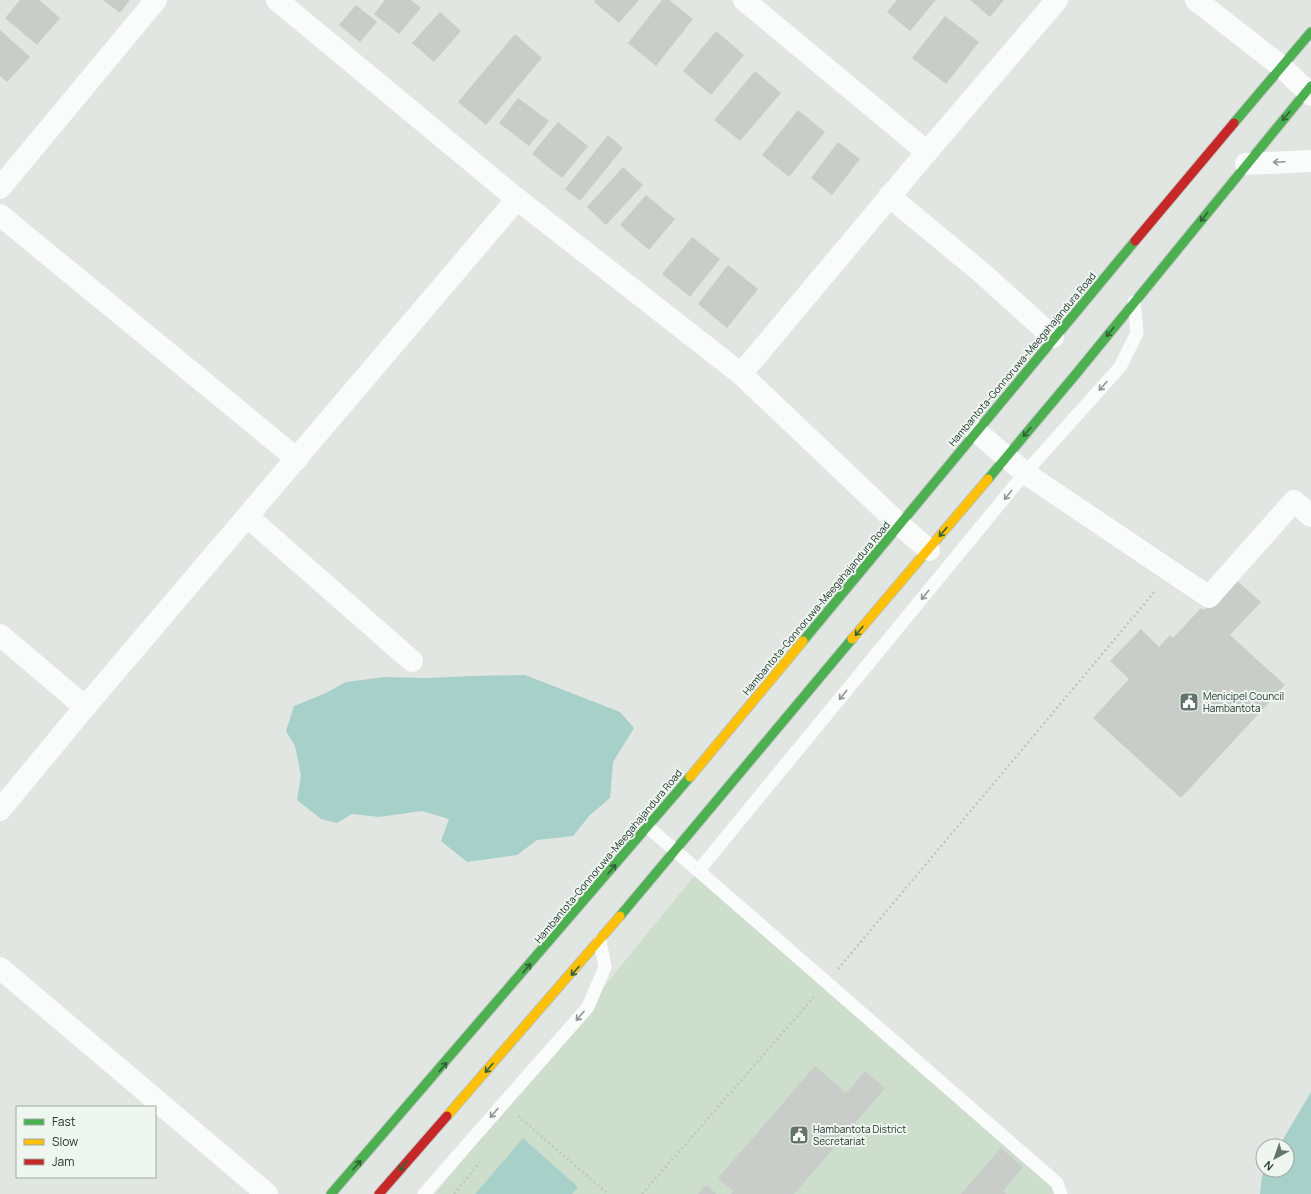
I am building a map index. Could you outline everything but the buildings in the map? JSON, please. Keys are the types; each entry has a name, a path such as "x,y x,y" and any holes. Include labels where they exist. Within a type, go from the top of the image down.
{"main road":[{"name":"Hambantota-Gonnoruwa-Meegahajandura Road","path":"331,1194 648,827 900,525 1054,337 1311,32"},
{"path":"379,1194 600,942 675,850 1007,457 1246,164 1310,90"}],"street":[{"path":"0,188 156,0"},
{"path":"277,0 517,199 741,374 900,525 929,550"},
{"path":"744,0 927,152"},
{"path":"741,374 889,196 1057,0"},
{"path":"1196,0 1282,66 1310,90"},
{"path":"1246,164 1311,161"},
{"path":"889,196 982,273 1054,337"},
{"path":"0,810 517,199"},
{"path":"0,215 297,459"},
{"path":"976,431 1025,473 1209,598 1294,500 1311,516"},
{"path":"248,517 412,661"},
{"path":"0,635 86,707"},
{"path":"0,968 267,1194"}],"lane":[{"path":"699,870 1025,473 1120,367 1137,333 1134,302"},
{"path":"648,827 1057,1183 1061,1194"},
{"path":"424,1194 588,1007 605,967 600,942"}],"path":[{"path":"642,1194 827,982 1171,572"},
{"path":"513,1122 518,1116 608,1194"},
{"path":"454,1194 483,1158"}],"green space":[{"path":"699,870 1061,1194 572,1194 578,1187 523,1138 475,1194 435,1194"}],"water":[{"path":"525,675 620,712 634,728 613,762 610,798 590,815 573,836 537,840 517,855 467,862 441,841 449,819 422,811 379,817 352,814 337,823 321,819 297,800 301,775 295,746 286,731 294,706 326,693 346,682 385,677 428,678"},
{"path":"1311,1092 1311,1194 1260,1194 1262,1178 1295,1178 1295,1138 1284,1138"},
{"path":"523,1138 578,1187 572,1194 475,1194"}],"traffic: fast":[{"path":"1234,123 1311,32"},
{"path":"988,479 1076,374 1311,86"},
{"path":"803,641 1135,241"},
{"path":"620,916 852,639"},
{"path":"331,1194 690,777"}],"traffic: slow":[{"path":"852,639 988,479"},
{"path":"690,777 803,641"},
{"path":"447,1116 620,916"}],"traffic: jam":[{"path":"1135,241 1234,123"},
{"path":"379,1194 447,1116"}],"place":[{"name":"Menicipel Council Hambantota","path":"1189,702"},
{"name":"Hambantota District Secretariat","path":"799,1135"}]}
